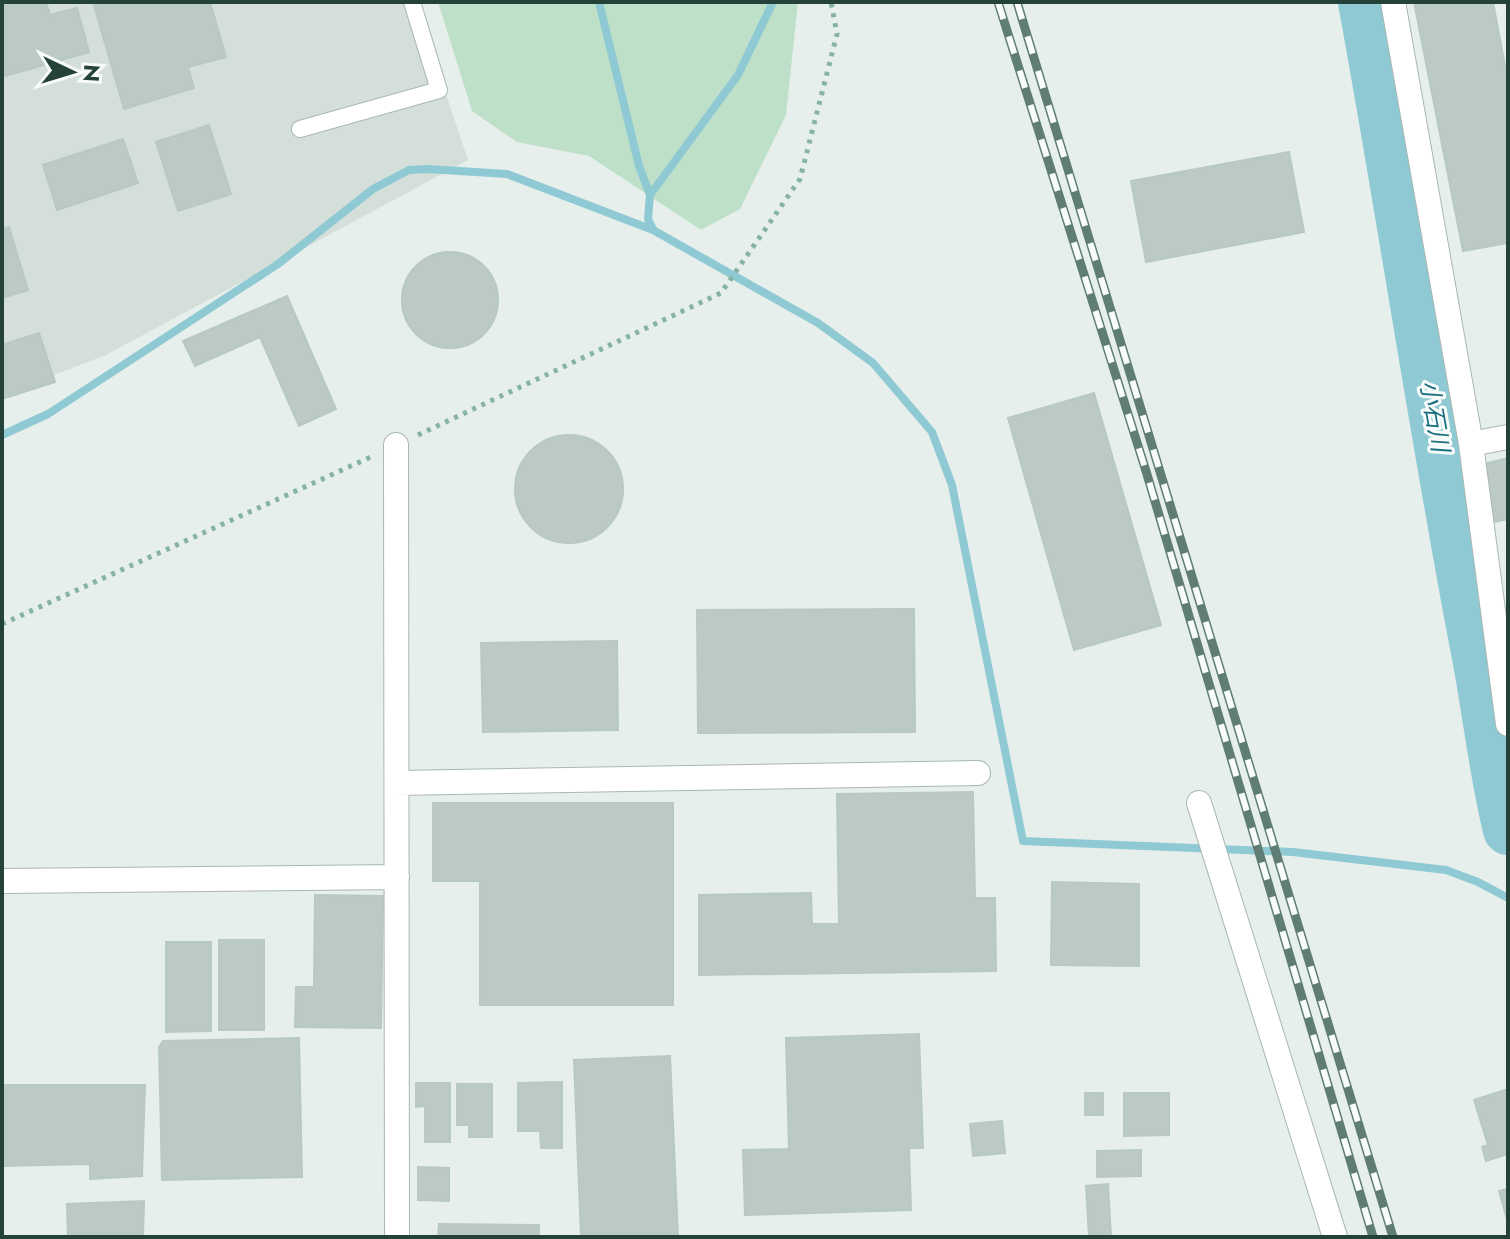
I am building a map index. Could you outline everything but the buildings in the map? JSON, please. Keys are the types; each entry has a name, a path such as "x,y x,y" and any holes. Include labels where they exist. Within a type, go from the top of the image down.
{"street":[{"path":"1393,2 1501,614 1508,724"},
{"path":"1471,444 1508,437"},
{"path":"396,445 397,1237"},
{"path":"397,783 978,773"},
{"path":"1199,803 1335,1237"},
{"path":"2,881 397,877"}],"lane":[{"path":"300,129 439,90 412,2"}],"path":[{"path":"734,274 800,179 837,34 831,2"}],"shaded area":[{"path":"2,2 415,2 468,160 106,355 2,395"}],"green space":[{"path":"438,2 798,2 786,115 740,209 701,230 589,156 517,142 472,111"}],"waterway":[{"path":"599,2 639,166 650,195 648,219 653,229"},
{"path":"650,195 738,75 773,2"},
{"name":"小石川","path":"1363,2 1508,830"},
{"path":"2,435 48,414 278,264 373,189 409,170 507,174 653,230 818,323 873,363 932,432 952,485 1023,841 1293,852 1446,870 1508,898"}],"railway":[{"path":"998,2 1146,471 1373,1237"},
{"path":"1017,2 1393,1237"}]}
